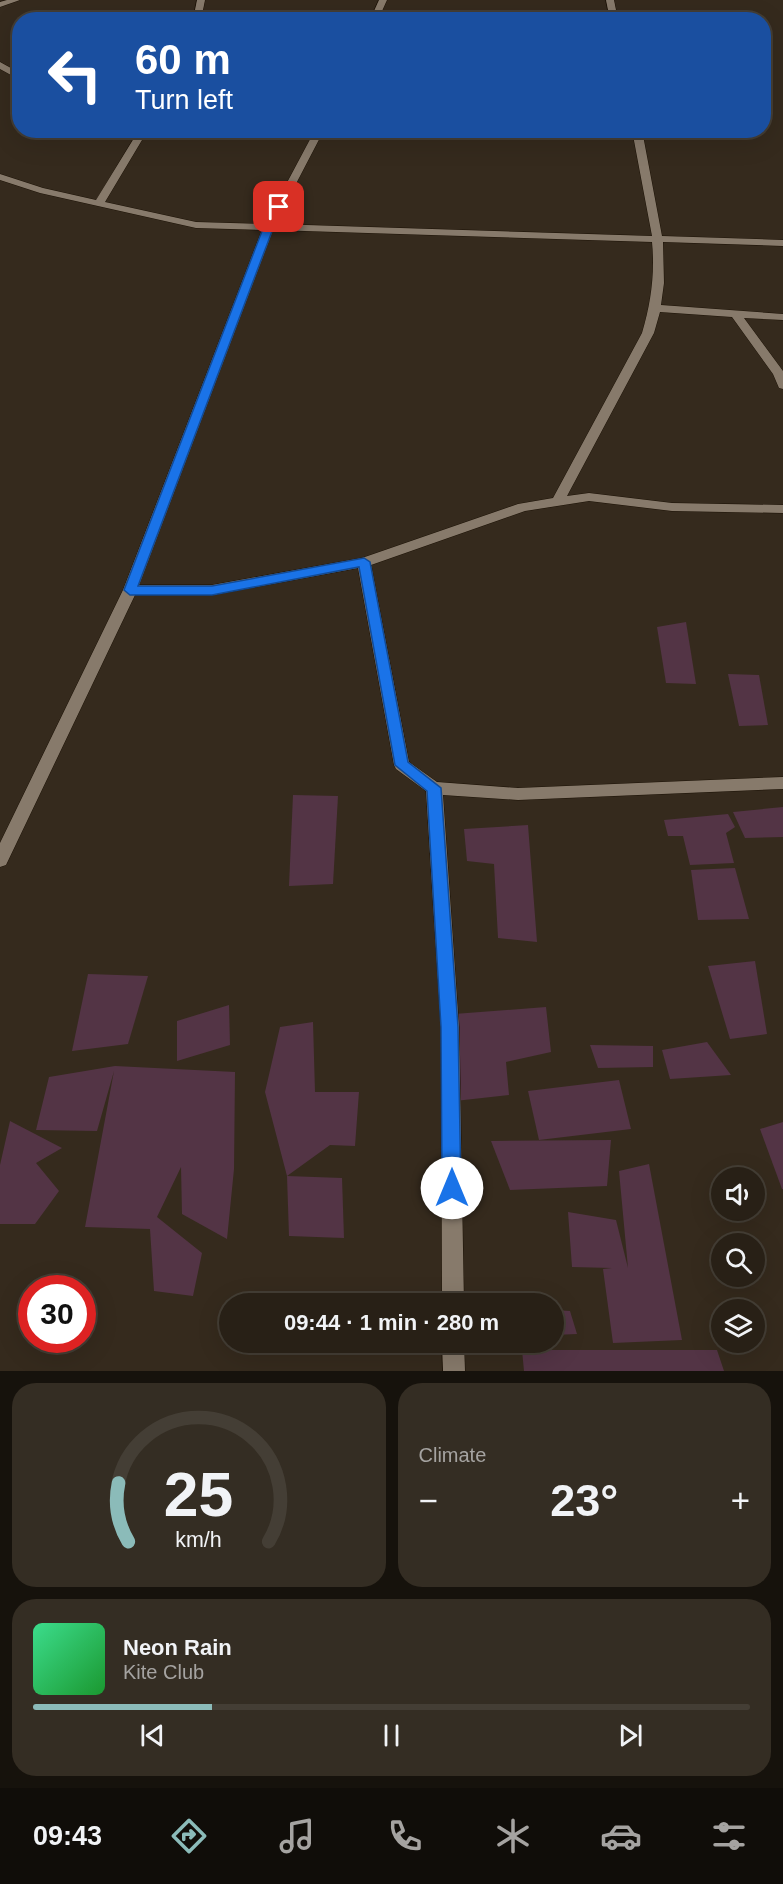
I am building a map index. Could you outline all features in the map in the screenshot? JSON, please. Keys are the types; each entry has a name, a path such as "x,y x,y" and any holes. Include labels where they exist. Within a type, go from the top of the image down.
{"street":[{"path":"0,5 16,0"},
{"path":"99,203 138,138"},
{"path":"0,861 130,590 269,226 316,138"},
{"path":"558,501 648,333 658,308 659,240 639,138"},
{"path":"1,180 196,225 783,243"},
{"path":"658,308 783,317"},
{"path":"736,314 778,374 783,385"},
{"path":"130,590 212,590 364,562 523,507 589,497 672,507 783,509"},
{"path":"364,562 402,765 434,788 518,794 783,783"},
{"path":"434,788 450,1027 453,1293"},
{"path":"453,1353 454,1371"}],"building":[{"path":"686,622 696,684 666,683 657,627"},
{"path":"728,674 759,675 768,725 739,726"},
{"path":"293,795 338,796 333,884 289,886"},
{"path":"783,807 783,837 745,838 733,812"},
{"path":"728,814 735,827 726,833 734,863 690,865 683,836 668,836 664,820"},
{"path":"528,825 537,942 498,938 494,864 467,861 464,829"},
{"path":"735,868 749,919 698,920 691,870"},
{"path":"755,961 767,1034 730,1039 708,966"},
{"path":"88,974 148,976 128,1044 72,1051"},
{"path":"229,1005 230,1045 177,1061 177,1021"},
{"path":"546,1007 551,1052 506,1062 509,1095 455,1101 454,1014"},
{"path":"313,1022 315,1092 359,1092 355,1146 330,1145 287,1176 265,1092 280,1027"},
{"path":"707,1042 731,1075 670,1079 662,1050"},
{"path":"590,1045 653,1046 653,1067 598,1068"},
{"path":"115,1066 235,1072 234,1169 227,1239 182,1214 181,1167 157,1217 202,1253 193,1296 154,1291 150,1229 85,1227 114,1071 97,1131 36,1130 49,1077"},
{"path":"619,1080 631,1129 539,1140 528,1091"},
{"path":"10,1121 62,1148 36,1163 59,1191 35,1224 0,1224 0,1165"},
{"path":"783,1122 783,1189 782,1189 760,1129"},
{"path":"611,1140 607,1186 510,1190 491,1141"},
{"path":"649,1164 682,1340 613,1343 603,1269 612,1268 572,1267 568,1212 616,1220 628,1268 619,1171"},
{"path":"287,1176 342,1178 344,1238 289,1236"},
{"path":"564,1311 570,1311 577,1334 564,1335"},
{"path":"564,1350 711,1350 711,1353 718,1353 724,1371 524,1371 522,1353 564,1353"}],"route":[{"path":"279,207 269,226 130,590 212,590 364,562 402,765 434,788 450,1027 452,1188"}]}
